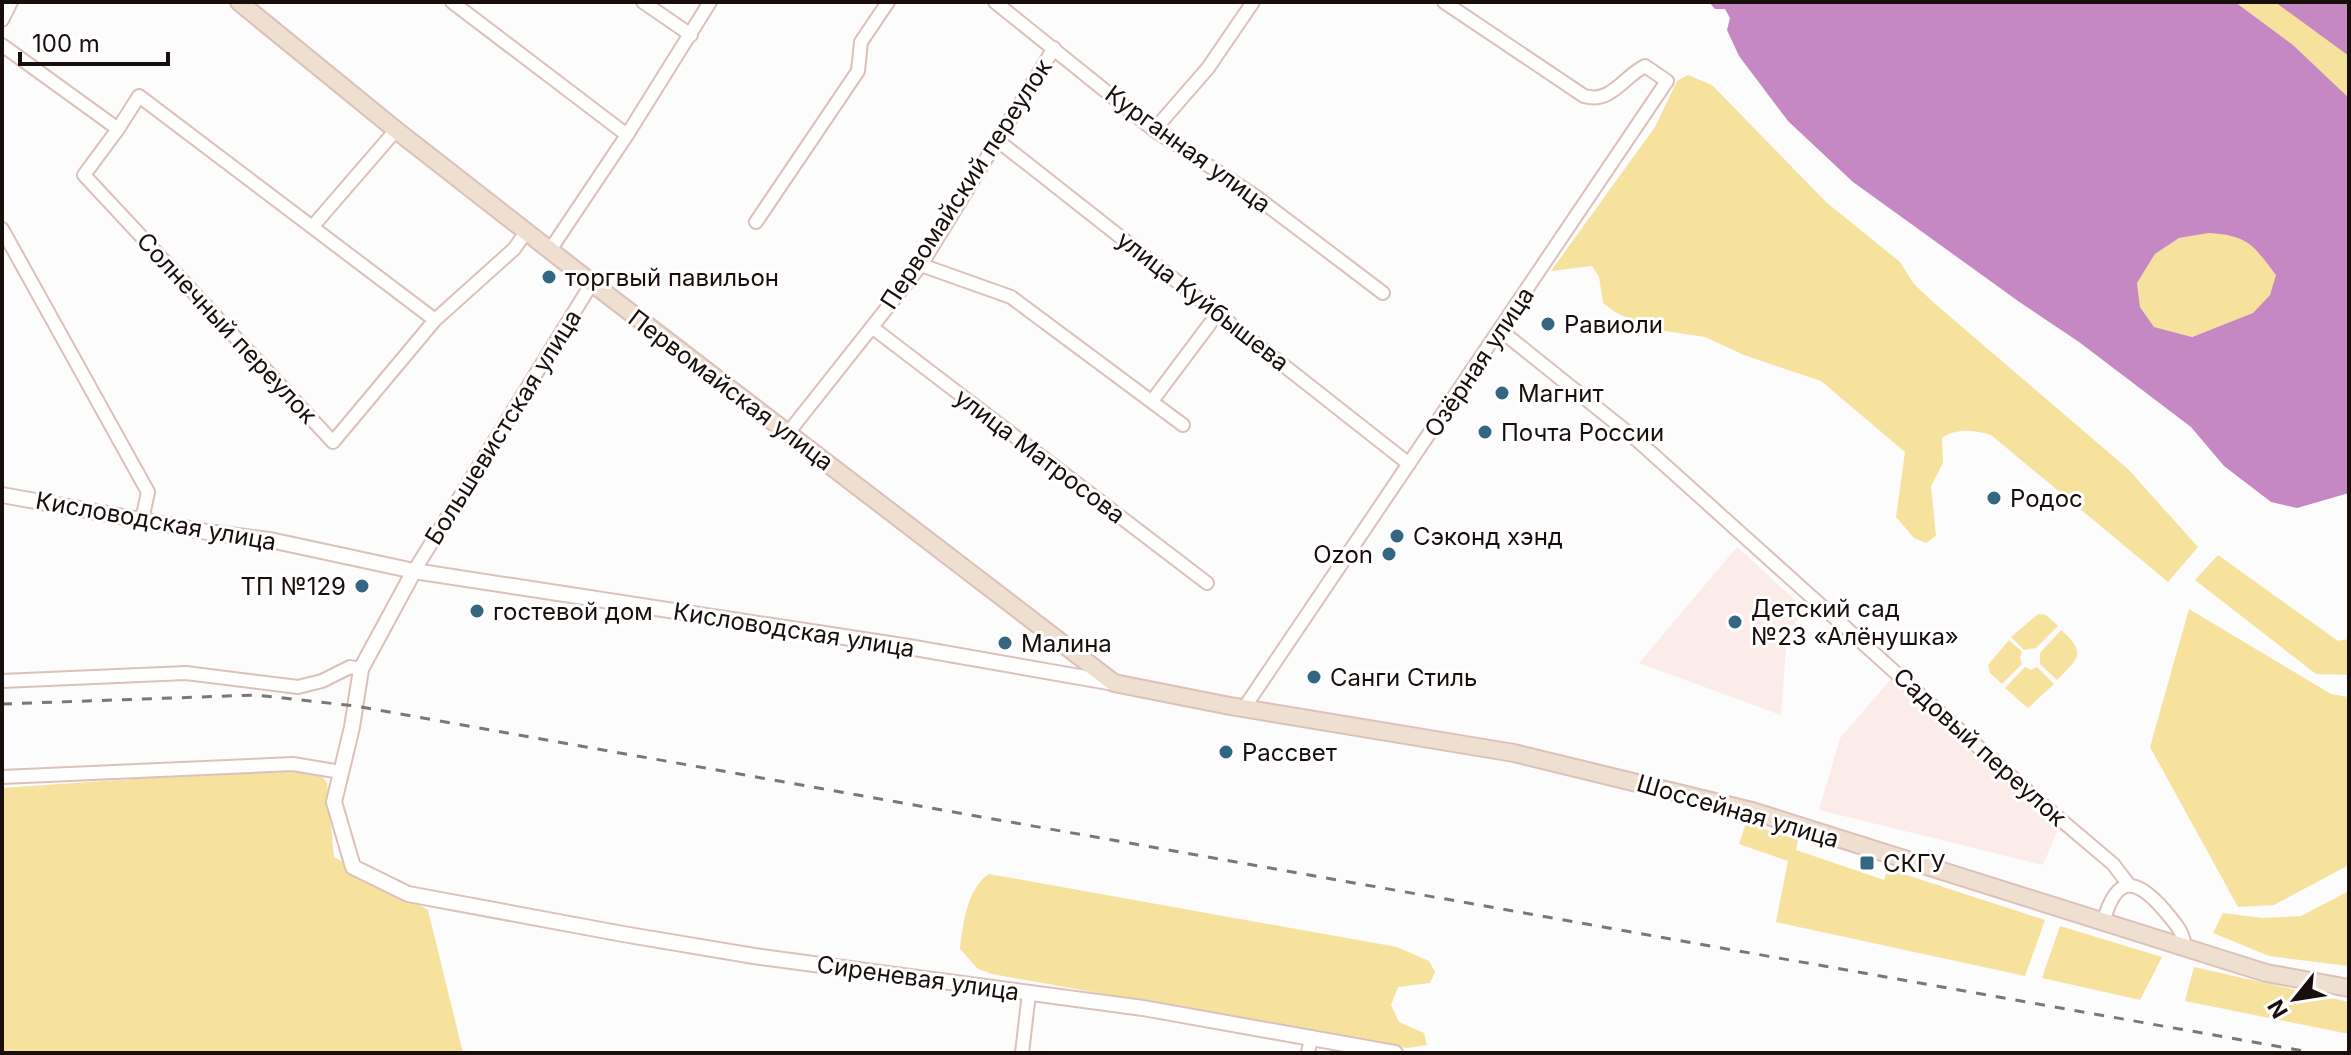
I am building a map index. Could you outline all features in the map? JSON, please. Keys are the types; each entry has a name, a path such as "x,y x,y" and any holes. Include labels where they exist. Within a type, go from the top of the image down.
{"main road":[{"name":"Первомайская улица","path":"239,2 526,232 1114,683"},
{"name":"Шоссейная улица","path":"1114,683 1514,753 1752,811 2185,949 2266,973 2349,988"}],"street":[{"path":"2,20 11,2"},
{"path":"452,2 627,135"},
{"path":"643,2 691,35"},
{"path":"550,250 710,2"},
{"path":"756,222 858,71 861,42 888,2"},
{"name":"Курганная улица","path":"995,2 1154,130 1255,196 1383,293"},
{"path":"1154,130 1208,68 1253,2"},
{"name":"Озёрная улица","path":"1244,708 1667,81 1645,66 1603,97 1594,99 1572,91 1444,2"},
{"path":"2,45 118,129"},
{"name":"Первомайский переулок","path":"788,433 921,265 1054,48"},
{"name":"Солнечный переулок","path":"435,320 139,96 84,175 333,442 435,320 514,249 526,232"},
{"path":"313,226 396,130"},
{"name":"улица Куйбышева","path":"997,140 1409,464"},
{"path":"2,229 148,492 142,520"},
{"path":"921,265 1011,297 1183,425"},
{"name":"Большевистская улица","path":"414,571 592,283"},
{"path":"1152,401 1218,313"},
{"name":"улица Матросова","path":"873,328 1207,583"},
{"name":"Садовый переулок","path":"1500,330 1637,440 2035,798 2113,864 2129,885 2137,885 2160,905 2179,928 2185,949"},
{"name":"Кисловодская улица","path":"2,495 270,540 414,571 909,647 1114,683"},
{"path":"2,777 293,764 341,772 361,669 414,571"},
{"path":"2,681 85,680 186,673 298,687 322,681 350,667 361,669"},
{"name":"Сиреневая улица","path":"341,772 334,802 353,867 408,894 754,956 1143,1008 1310,1045 1395,1053"},
{"path":"2103,923 2114,897 2129,885"},
{"path":"1022,1053 1029,993"}],"shaded area":[{"path":"1709,2 2235,2 2293,45 2349,98 2349,493 2297,508 2271,502 2224,466 2191,427 2079,342 1853,182 1788,121 1739,56 1727,30 1730,18 1725,9 1715,9","holes":["2209,233 2233,236 2255,249 2276,275 2270,295 2253,313 2192,337 2154,327 2140,307 2137,283 2155,254 2179,238"]},
{"path":"2235,2 2349,2 2349,98 2293,45"},
{"path":"2275,2 2349,2 2349,56"},
{"path":"1688,75 1712,85 1826,202 1900,262 1914,284 1933,302 2128,469 2198,547 2168,582 1991,435 1978,432 1959,431 1942,438 1943,463 1931,486 1936,536 1926,543 1914,538 1896,517 1905,452 1821,381 1744,355 1705,337 1651,329 1615,312 1603,303 1599,277 1592,266 1551,271 1655,127 1677,81"},
{"path":"2209,233 2242,239 2255,249 2277,275 2270,295 2254,313 2191,337 2154,327 2140,307 2137,283 2155,254 2179,238"},
{"name":"Детский сад №23 «Алёнушка»","path":"1737,547 1805,609 1787,635 1781,715 1639,663"},
{"path":"2218,555 2338,641 2349,639 2349,675 2316,674 2195,580"},
{"path":"2189,609 2331,694 2349,697 2349,865 2274,905 2238,907 2150,747"},
{"path":"2038,614 2046,615 2058,626 2036,648 2024,650 2011,637"},
{"path":"2061,630 2075,645 2077,656 2057,680 2040,664 2040,653"},
{"path":"2009,640 2022,652 2022,664 2002,684 1990,673 1988,665"},
{"path":"2025,667 2031,670 2037,667 2054,684 2028,708 2005,688"},
{"name":"СКГУ","path":"1892,678 2058,829 2043,865 1819,810 1840,738"},
{"path":"294,768 320,774 327,783 334,857 428,910 463,1053 2,1053 2,788"},
{"path":"1746,823 1798,840 1796,850 1884,880 1888,869 2045,920 2025,976 1776,922 1788,861 1739,844"},
{"path":"989,874 1397,947 1429,961 1435,972 1430,983 1398,987 1391,1005 1399,1022 1424,1033 1427,1045 1407,1048 978,969 960,949 971,897"},
{"path":"2349,891 2349,966 2269,956 2213,933 2223,913 2262,918 2301,916"},
{"path":"2060,926 2162,957 2140,1000 2042,978"},
{"path":"2194,967 2349,1002 2349,1034 2185,1001"}],"railway":[{"path":"2,704 256,695 355,706 2315,1053"}],"place":[{"name":"торгвый павильон","path":"549,277"},
{"name":"Равиоли","path":"1548,324"},
{"name":"Магнит","path":"1502,393"},
{"name":"Почта России","path":"1485,432"},
{"name":"Родос","path":"1994,498"},
{"name":"Сэконд хэнд","path":"1397,536"},
{"name":"Ozon","path":"1389,554"},
{"name":"ТП №129","path":"362,586"},
{"name":"гостевой дом","path":"477,611"},
{"name":"Детский сад №23 «Алёнушка»","path":"1735,622"},
{"name":"Малина","path":"1005,643"},
{"name":"Санги Стиль","path":"1314,677"},
{"name":"Рассвет","path":"1226,752"},
{"name":"СКГУ","path":"1867,863"}]}
